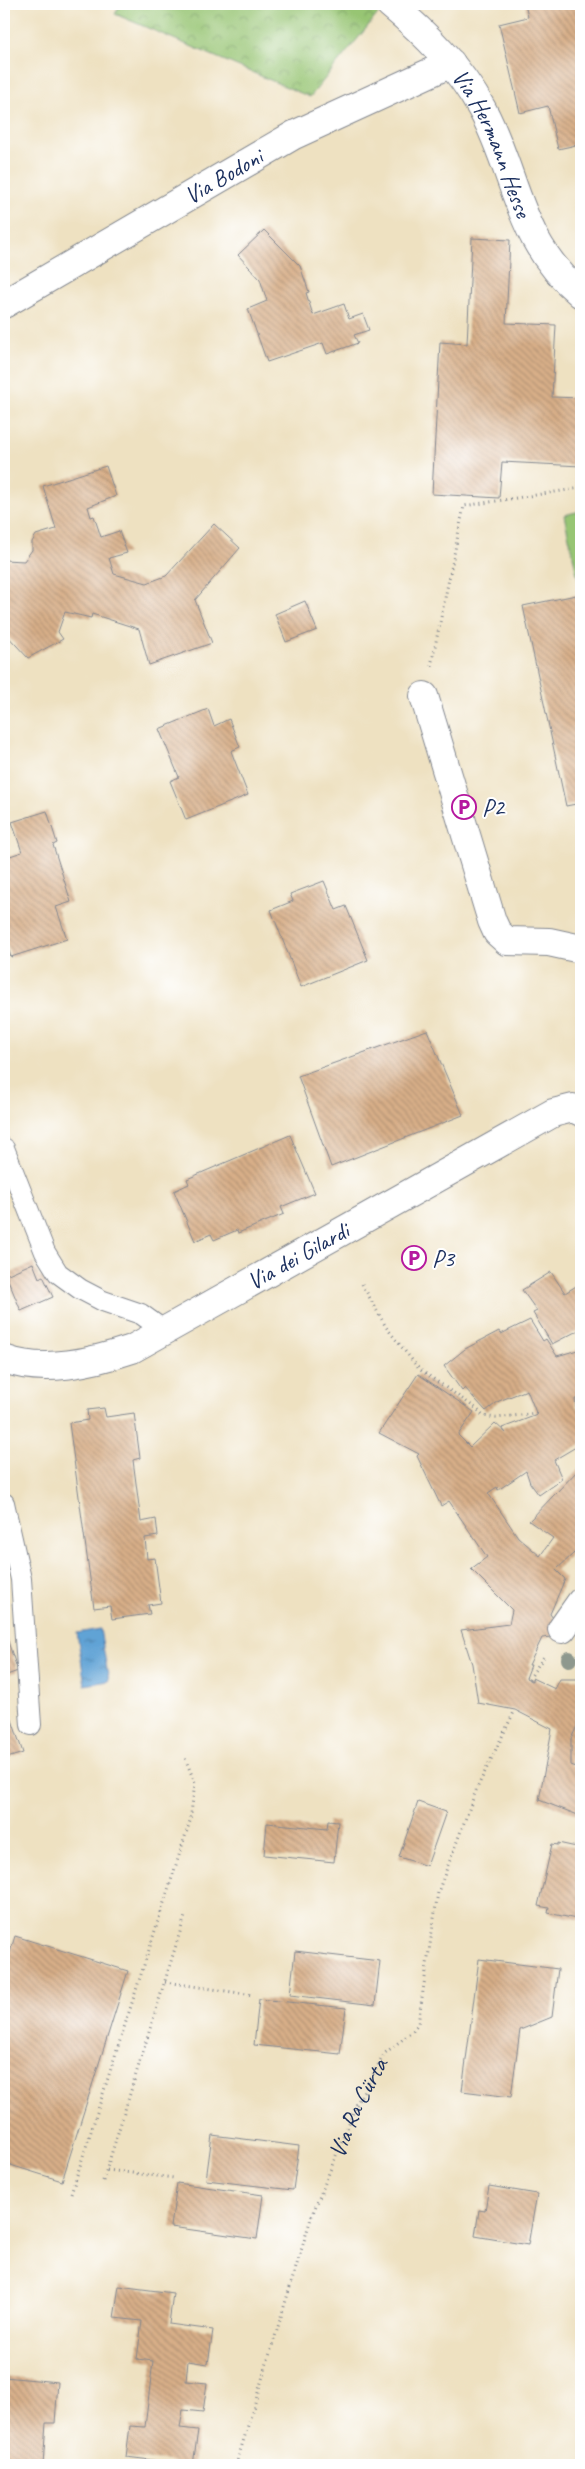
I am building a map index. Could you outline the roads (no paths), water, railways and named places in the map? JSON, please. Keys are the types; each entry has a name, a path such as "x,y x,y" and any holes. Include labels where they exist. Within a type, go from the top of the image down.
{"street":[{"name":"Via Hermann Hesse","path":"390,4 423,32 451,63 482,109 524,217 540,249 581,294"},
{"name":"Via Bodoni","path":"4,304 294,135 451,63"},
{"path":"424,696 492,922 497,932 507,941 549,942 581,949"},
{"name":"Via dei Gilardi","path":"4,1359 44,1364 69,1364 101,1360 132,1349 166,1332 553,1113 573,1108 581,1112"},
{"path":"562,1629 581,1602"}],"lane":[{"path":"4,1148 32,1224 45,1252 58,1273 80,1289 104,1301 141,1314 166,1332"},
{"path":"4,1503 21,1579 31,1725"}],"water":[{"path":"100,1629 109,1681 85,1685 77,1633"}],"place":[{"name":"P2","path":"464,807"},
{"name":"P3","path":"414,1258"}]}
